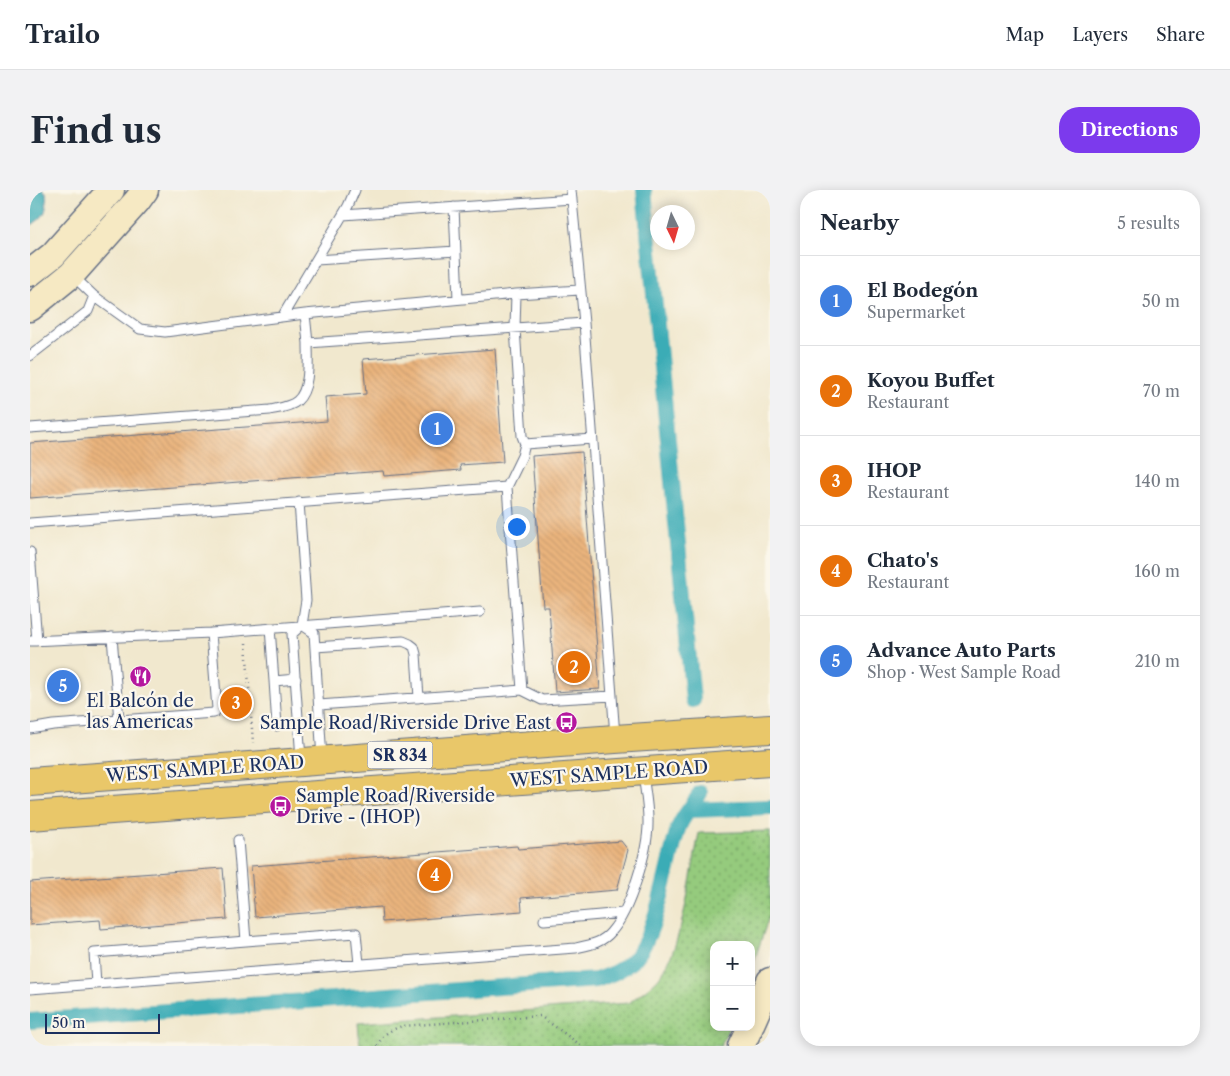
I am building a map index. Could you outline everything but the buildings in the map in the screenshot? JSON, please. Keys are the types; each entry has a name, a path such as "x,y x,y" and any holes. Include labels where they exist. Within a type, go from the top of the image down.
{"main road":[{"name":"WEST SAMPLE ROAD","path":"30,782 770,729"},
{"path":"312,796 335,775 408,769 431,752"},
{"path":"162,807 189,791 298,780 311,761"},
{"name":"WEST SAMPLE ROAD","path":"30,816 770,762"}],"street":[{"path":"30,273 53,254 111,190"},
{"path":"30,308 72,274 145,190"},
{"path":"53,254 72,274"},
{"path":"755,1017 770,981"},
{"path":"742,1046 749,1031"}],"lane":[{"path":"282,318 343,215 355,190"},
{"path":"343,215 454,207 572,194 584,323 615,739"},
{"path":"454,207 458,300"},
{"path":"316,260 456,251"},
{"path":"72,274 94,296 140,329 165,332 305,314 516,294 580,290"},
{"path":"516,294 515,328 522,436 525,444 522,456 507,486 522,690"},
{"path":"30,356 88,311 94,296"},
{"path":"30,428 270,410 284,407 297,401 303,392 308,377 308,343 305,314"},
{"path":"308,343 584,323"},
{"path":"525,444 592,439"},
{"path":"30,523 507,486"},
{"path":"299,502 306,600 302,625 292,634 296,679 311,761"},
{"path":"30,552 34,641 211,633 480,612"},
{"path":"302,625 314,633 319,705 311,761"},
{"path":"270,628 277,726"},
{"path":"30,729 53,725 211,714 216,712 211,633"},
{"path":"112,637 119,720"},
{"path":"315,647 384,641 403,641 410,644 416,654 419,698"},
{"path":"274,680 296,679"},
{"path":"319,705 522,690 542,700 612,696"},
{"path":"30,989 576,948 596,943 610,933 623,913 640,868 646,843 648,821 643,771"},
{"path":"238,840 246,941"},
{"path":"544,920 623,913"},
{"path":"96,984 94,953 356,932 359,964"}],"path":[{"path":"245,630 253,743"},
{"path":"378,1046 379,1040 389,1031 402,1026 540,1016 582,1046"}],"green space":[{"path":"770,831 770,913 755,959 755,941 710,941 710,1031 727,1031 721,1046 360,1046 358,1023 629,1003 658,979 669,961 681,926 699,833"}],"water":[{"path":"30,190 43,190 46,192 46,208 40,219 30,226"}],"waterway":[{"path":"644,190 693,700"},
{"path":"30,1021 596,980 624,967 640,951 648,936 660,899 678,829 700,793"},
{"path":"690,810 770,807"}],"place":[{"name":"El Bodegón","path":"437,429"},
{"name":"Koyou Buffet","path":"574,667"},
{"name":"El Balcón de las Americas","path":"140,676"},
{"name":"Advance Auto Parts","path":"63,686"},
{"name":"IHOP","path":"236,703"},
{"name":"Sample Road/Riverside Drive East","path":"567,723"},
{"name":"Sample Road/Riverside Drive - (IHOP)","path":"280,806"},
{"name":"Chato's","path":"435,875"}]}
